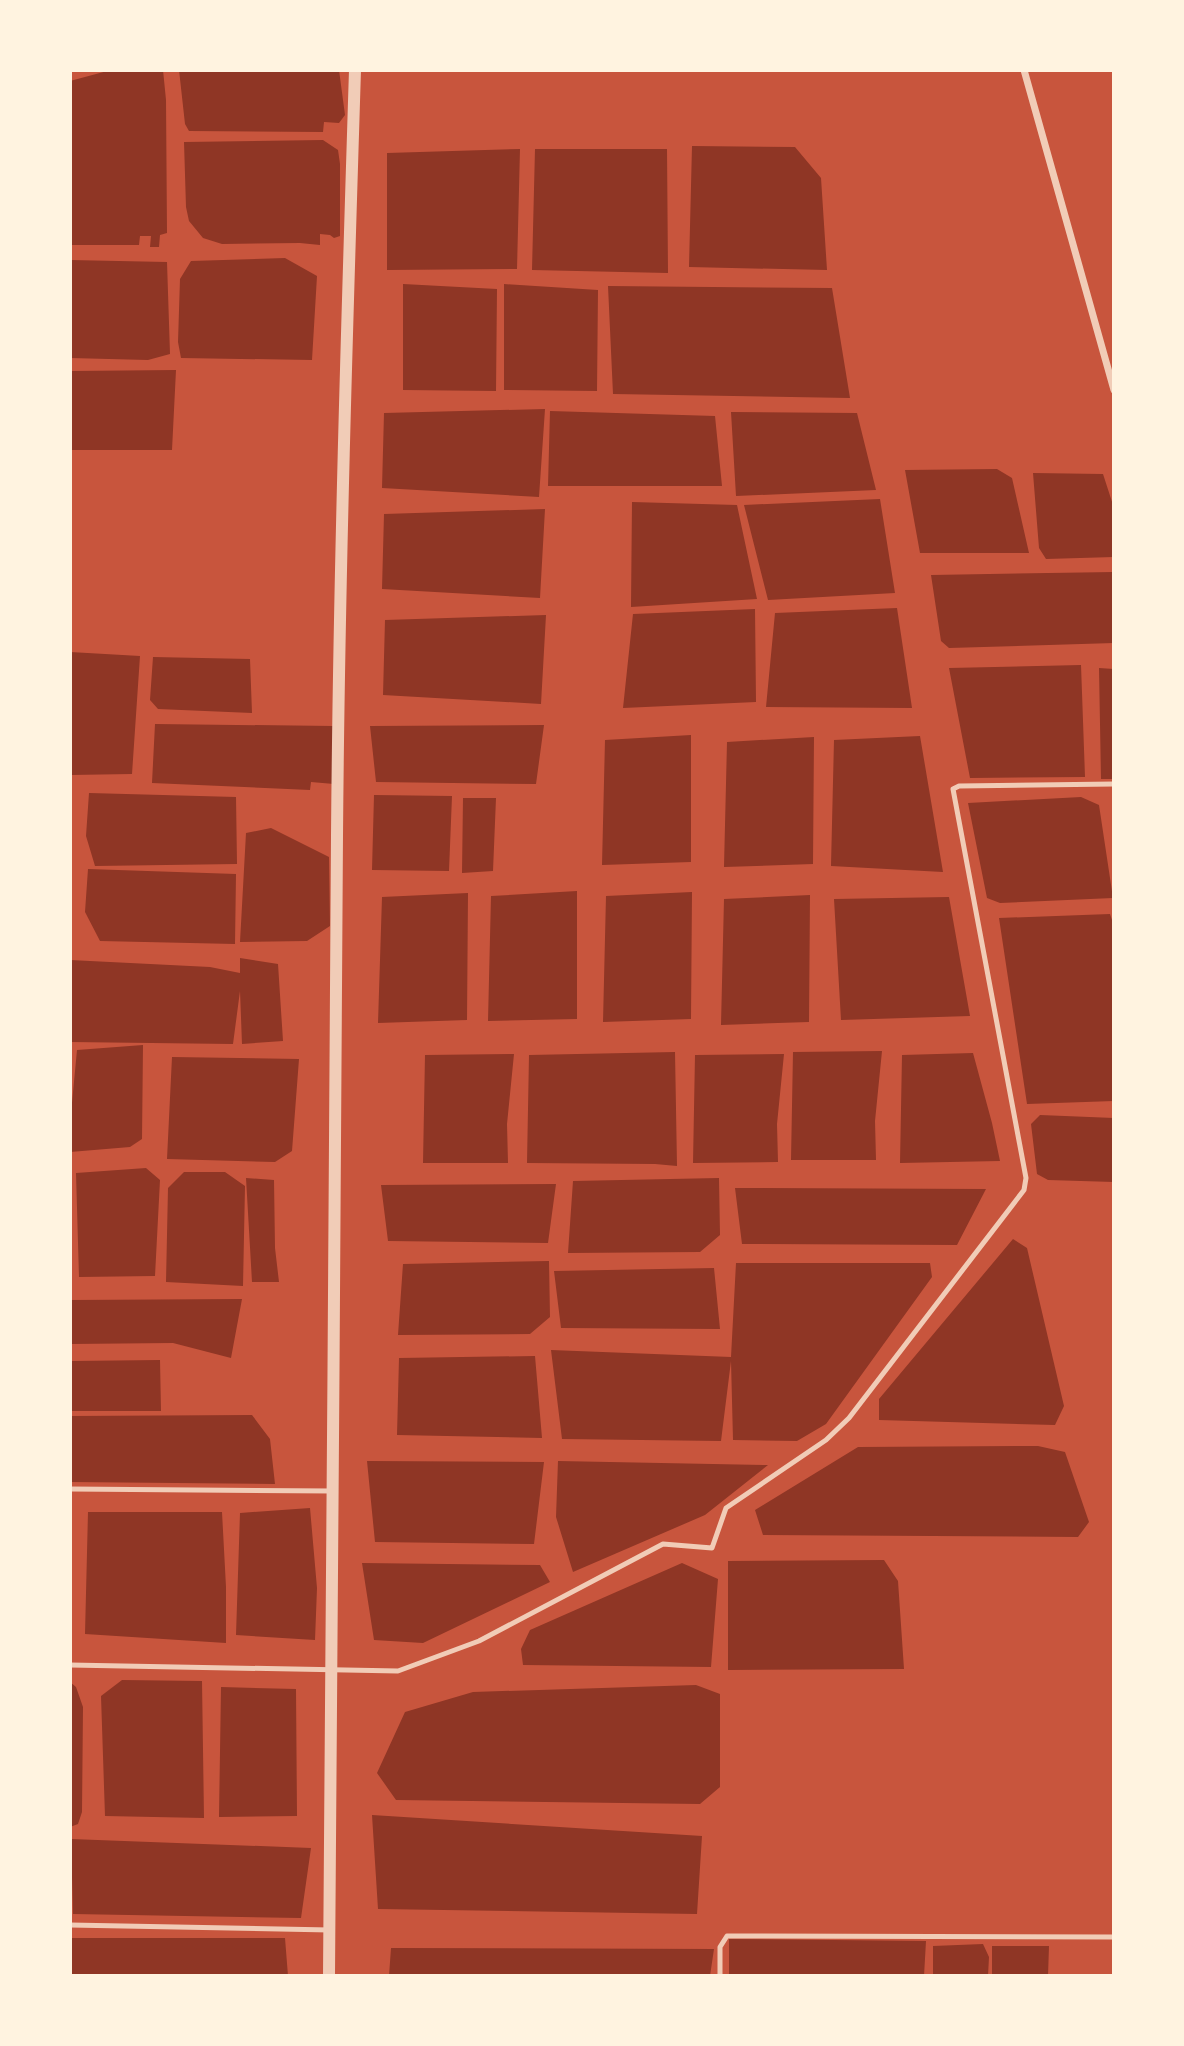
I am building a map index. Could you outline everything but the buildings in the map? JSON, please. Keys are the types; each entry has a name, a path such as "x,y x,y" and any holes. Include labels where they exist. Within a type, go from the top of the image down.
{"street":[{"path":"330,1976 334,1669 337,822 355,70"},
{"path":"1024,70 1114,390"}],"lane":[{"path":"70,1665 398,1671 479,1641 663,1544 712,1548 726,1508 826,1440 849,1418 1024,1190 1026,1178 953,789 959,786 1114,784"},
{"path":"70,1489 335,1491"},
{"path":"70,1925 330,1930"},
{"path":"720,1976 720,1947 727,1936 1114,1937"}],"shaded area":[{"path":"111,70 163,70 166,100 167,233 160,235 159,247 150,247 151,236 140,236 139,245 70,245 70,81"},
{"path":"179,70 339,70 345,115 339,123 324,122 323,132 189,131 185,124"},
{"path":"323,140 338,150 340,236 334,238 320,234 320,245 222,244 203,238 189,221 186,207 184,142"},
{"path":"692,146 795,147 821,178 827,270 689,267"},
{"path":"520,149 517,269 387,270 387,153"},
{"path":"535,149 667,149 668,273 532,270"},
{"path":"285,258 317,276 312,360 181,358 178,342 180,279 191,261"},
{"path":"70,260 167,262 170,354 148,360 70,358"},
{"path":"403,284 497,289 496,391 403,390"},
{"path":"504,284 598,290 597,391 504,390"},
{"path":"608,286 832,288 850,398 613,394"},
{"path":"176,370 172,450 70,450 70,371"},
{"path":"545,409 539,497 382,488 384,413"},
{"path":"550,411 715,416 722,486 548,486"},
{"path":"731,412 857,413 876,490 736,496"},
{"path":"997,469 1012,478 1029,553 920,553 905,470"},
{"path":"1033,473 1103,474 1114,508 1114,557 1046,559 1039,548"},
{"path":"880,499 895,593 768,600 744,505"},
{"path":"632,502 737,505 757,599 631,607"},
{"path":"545,509 540,598 382,589 384,514"},
{"path":"1114,572 1114,643 949,648 941,641 931,575"},
{"path":"897,608 912,708 766,707 775,613"},
{"path":"755,609 756,702 623,708 633,614"},
{"path":"546,615 541,704 383,695 385,620"},
{"path":"70,652 140,656 132,774 70,775"},
{"path":"153,657 250,659 252,713 158,709 150,700"},
{"path":"1081,665 1085,777 970,778 949,668"},
{"path":"1099,668 1114,669 1114,779 1101,779"},
{"path":"155,724 333,726 334,784 311,782 310,790 152,783"},
{"path":"544,725 536,784 376,782 370,726"},
{"path":"691,735 691,862 602,865 605,740"},
{"path":"920,736 943,872 831,866 834,740"},
{"path":"814,737 813,864 724,867 727,742"},
{"path":"89,793 236,797 237,864 95,866 86,836"},
{"path":"374,795 452,796 449,871 372,870"},
{"path":"1081,797 1099,805 1113,898 1000,903 987,898 968,803"},
{"path":"463,798 496,798 493,871 462,873"},
{"path":"271,828 329,857 330,926 307,941 240,942 246,833"},
{"path":"88,869 236,874 235,944 100,941 85,912"},
{"path":"577,891 577,1019 488,1021 491,896"},
{"path":"692,892 691,1019 603,1022 606,896"},
{"path":"468,893 467,1020 378,1023 382,897"},
{"path":"810,895 809,1022 721,1025 724,899"},
{"path":"949,897 970,1016 841,1020 834,899"},
{"path":"1110,914 1114,926 1114,1101 1027,1104 999,918"},
{"path":"240,958 278,964 283,1041 242,1044 240,991 233,1044 70,1042 70,960 210,967 240,973"},
{"path":"143,1045 142,1139 130,1147 70,1152 77,1050"},
{"path":"882,1051 875,1121 876,1160 791,1160 793,1052"},
{"path":"675,1052 677,1166 527,1163 529,1055"},
{"path":"973,1053 1000,1161 900,1163 902,1055"},
{"path":"514,1054 507,1124 508,1163 423,1163 425,1055"},
{"path":"784,1054 777,1124 778,1162 693,1163 695,1055"},
{"path":"172,1057 299,1059 292,1151 275,1162 167,1159"},
{"path":"1040,1115 1114,1118 1114,1182 1048,1180 1037,1174 1031,1124"},
{"path":"146,1168 160,1180 155,1276 79,1277 76,1173"},
{"path":"184,1172 225,1172 245,1186 243,1286 166,1282 168,1188"},
{"path":"246,1178 274,1180 275,1248 279,1282 252,1282"},
{"path":"719,1178 720,1235 700,1252 568,1253 573,1181"},
{"path":"556,1184 548,1243 388,1241 381,1185"},
{"path":"735,1188 986,1189 957,1245 742,1244"},
{"path":"1013,1239 1027,1248 1064,1406 1055,1425 879,1420 879,1399"},
{"path":"549,1261 550,1317 530,1334 398,1335 403,1264"},
{"path":"736,1263 930,1263 932,1277 826,1424 797,1441 733,1440 731,1361 721,1441 562,1439 551,1350 731,1357"},
{"path":"714,1268 720,1329 561,1328 554,1271"},
{"path":"242,1299 231,1358 173,1343 70,1344 70,1300"},
{"path":"535,1356 542,1438 397,1435 399,1358"},
{"path":"160,1360 161,1411 70,1411 70,1361"},
{"path":"252,1415 270,1439 275,1484 70,1482 70,1416"},
{"path":"1038,1446 1065,1452 1089,1522 1078,1537 763,1535 755,1510 858,1447"},
{"path":"367,1461 544,1462 534,1544 375,1542"},
{"path":"558,1461 768,1465 705,1515 573,1572 556,1517"},
{"path":"310,1508 317,1588 315,1640 236,1635 240,1513"},
{"path":"88,1512 222,1512 226,1643 85,1634"},
{"path":"884,1560 898,1581 904,1669 728,1670 728,1561"},
{"path":"362,1563 540,1565 550,1582 423,1643 374,1640"},
{"path":"682,1563 718,1579 711,1667 523,1665 521,1649 530,1630"},
{"path":"122,1680 202,1681 204,1818 105,1816 101,1696"},
{"path":"70,1682 76,1687 83,1707 82,1812 78,1824 70,1827"},
{"path":"696,1685 720,1694 720,1787 700,1804 396,1800 377,1773 405,1712 473,1692"},
{"path":"221,1687 296,1689 297,1816 219,1817"},
{"path":"372,1815 702,1836 697,1914 378,1909"},
{"path":"71,1839 311,1848 301,1918 73,1914"},
{"path":"70,1938 285,1938 288,1976 70,1976"},
{"path":"729,1939 926,1941 924,1976 729,1976"},
{"path":"983,1944 989,1957 988,1976 933,1976 933,1946"},
{"path":"992,1946 1049,1946 1048,1976 992,1976"},
{"path":"391,1948 714,1949 710,1976 389,1976"}]}
